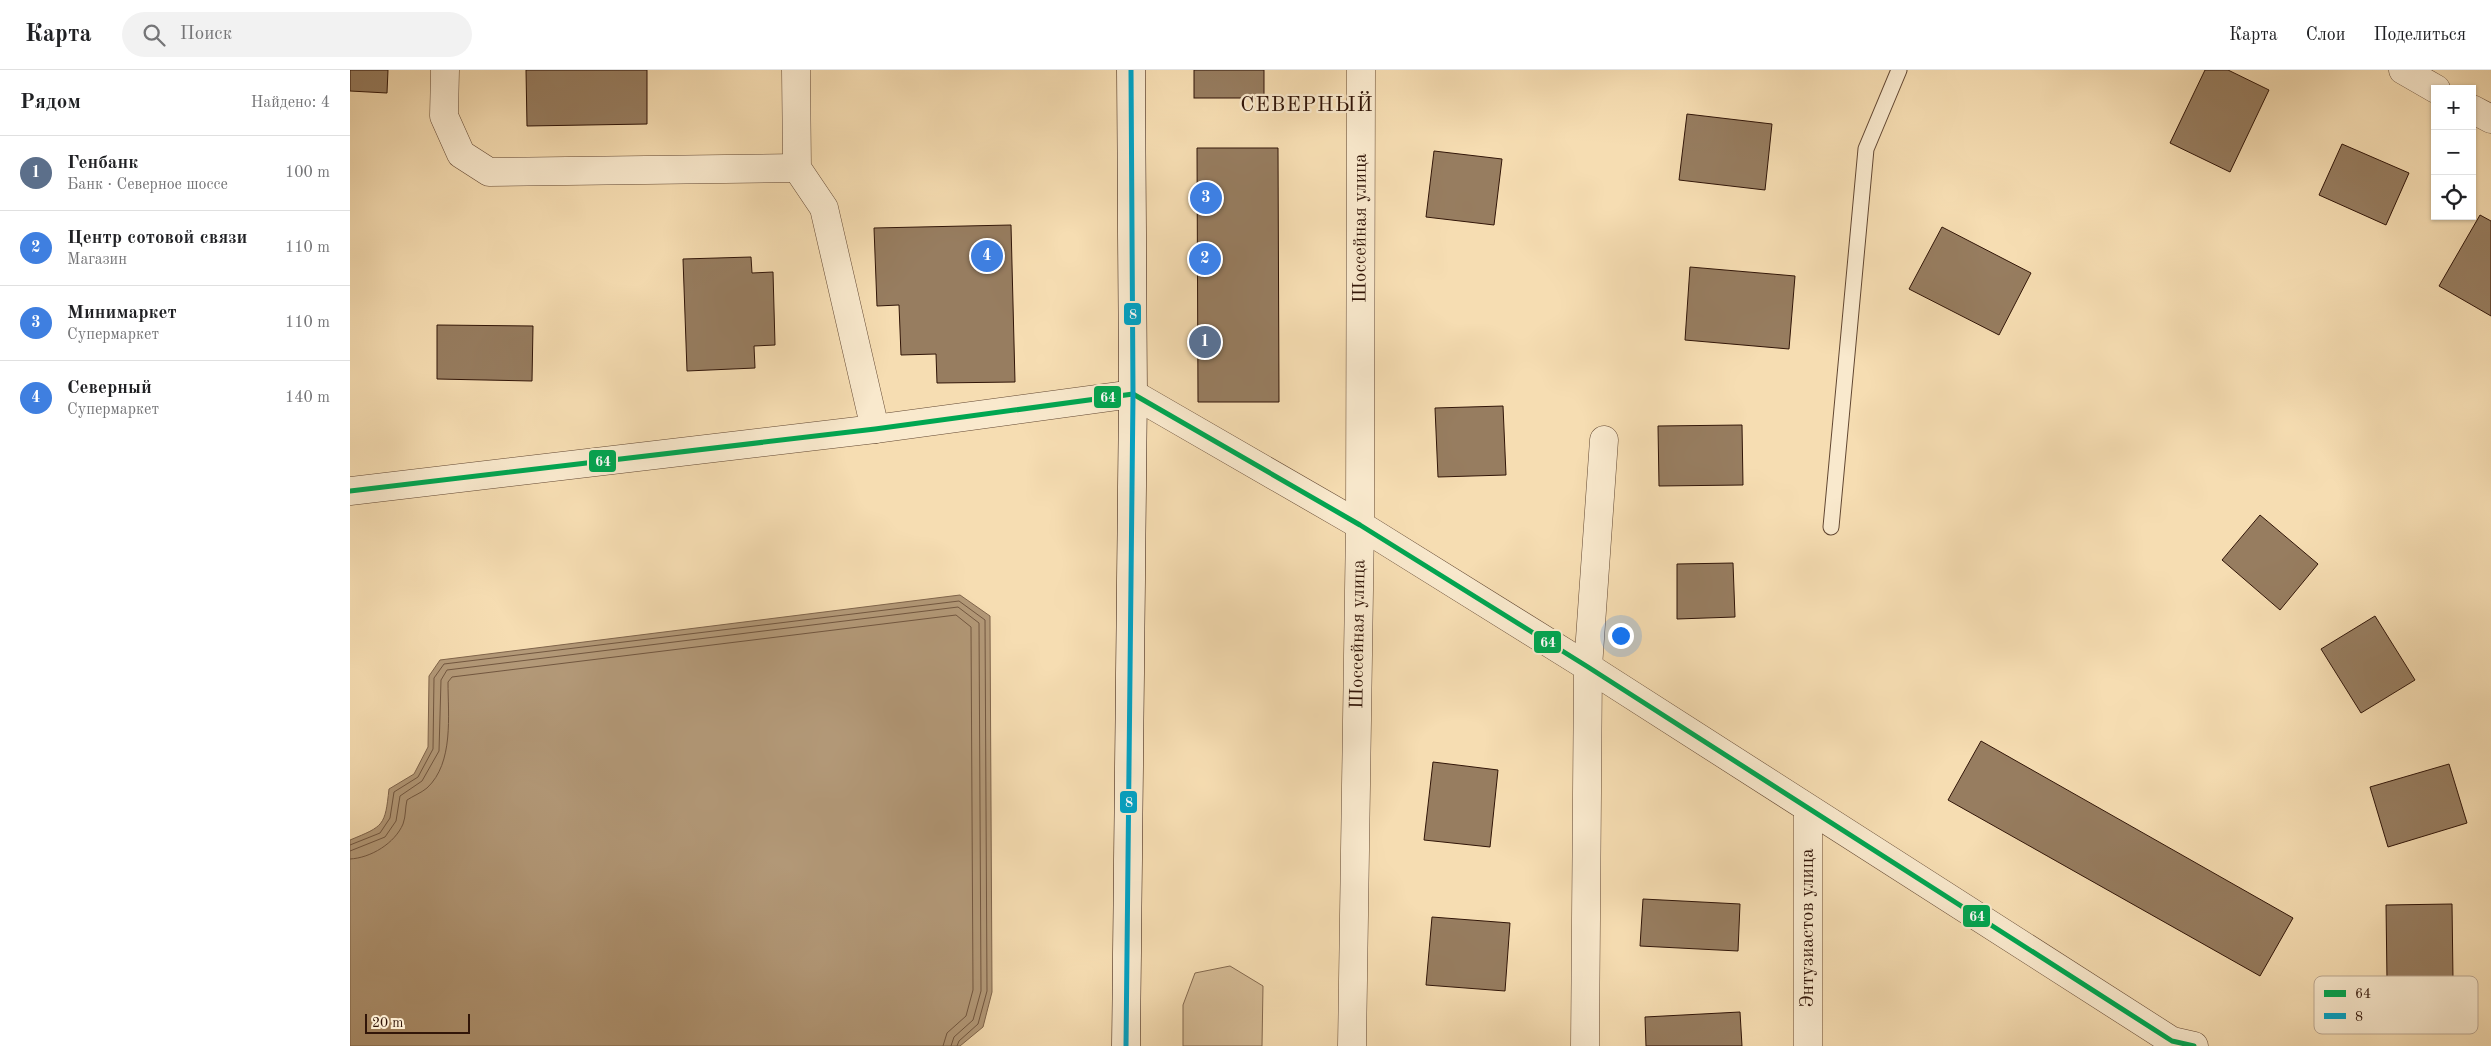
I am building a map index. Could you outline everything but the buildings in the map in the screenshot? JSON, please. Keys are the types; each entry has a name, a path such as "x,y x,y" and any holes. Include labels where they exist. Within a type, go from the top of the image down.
{"street":[{"path":"445,70 444,116 461,154 489,172 797,168"},
{"path":"796,70 797,168 824,208 875,428"},
{"path":"1126,1046 1133,394 1131,70"},
{"name":"Шоссейная улица","path":"1352,1046 1360,525 1360,70"},
{"path":"2403,70 2431,86"},
{"path":"2476,111 2491,120"},
{"path":"350,490 875,428 1133,394 1360,525 1588,667 1808,810 2172,1041 2194,1046"},
{"path":"1585,1046 1588,667 1604,440"},
{"name":"Энтузиастов улица","path":"1808,810 1808,1046"}],"lane":[{"path":"1831,527 1866,149 1899,70"}],"shaded area":[{"path":"1230,966 1263,986 1262,1046 1183,1046 1183,1005 1195,973"}],"water":[{"path":"960,595 990,616 992,992 983,1027 960,1046 350,1046 350,840 370,831 381,823 386,811 389,789 414,774 428,747 429,676 440,660"}],"transit line":[{"name":"8","path":"1126,1046 1133,394 1131,70"},
{"name":"64","path":"350,491 875,429 1133,394 1360,525 1588,667 2172,1041 2194,1046"}],"place":[{"name":"Минимаркет","path":"1206,198"},
{"name":"Северный","path":"987,256"},
{"name":"Центр сотовой связи","path":"1205,259"},
{"name":"Генбанк","path":"1205,342"}],"district":[{"name":"СЕВЕРНЫЙ","path":"1307,105"}]}
